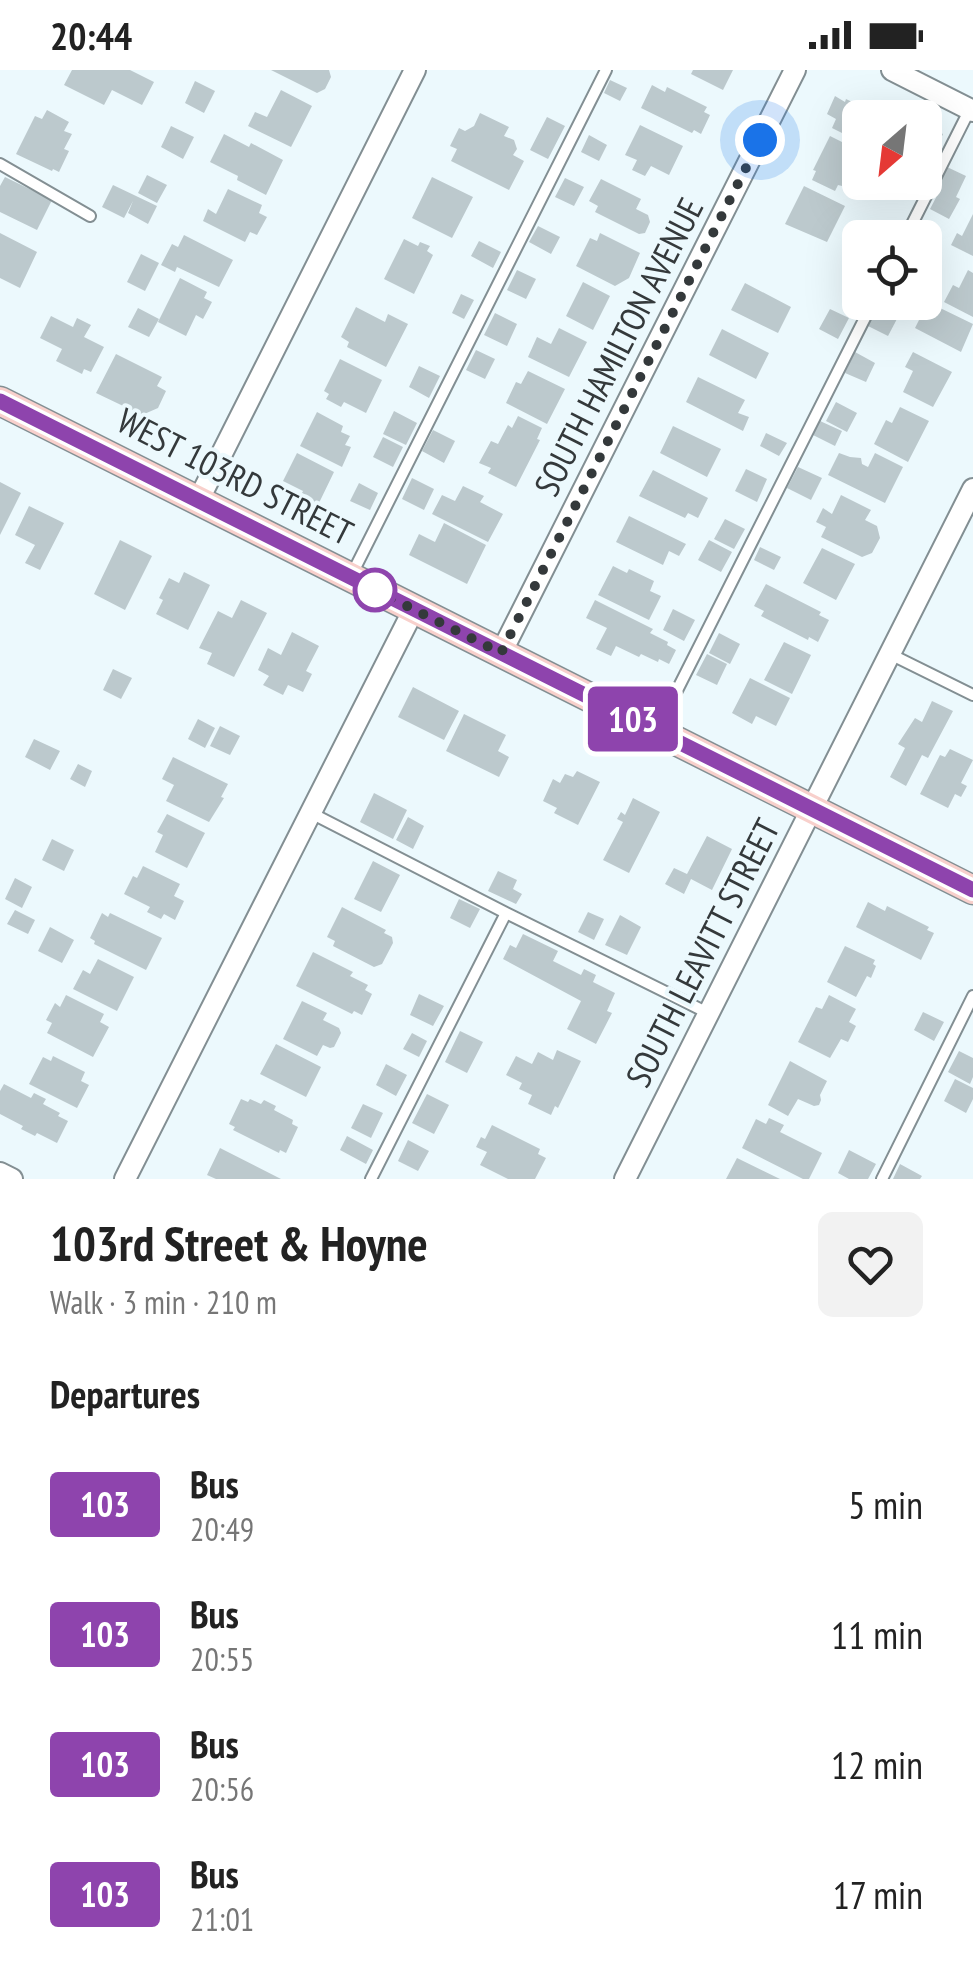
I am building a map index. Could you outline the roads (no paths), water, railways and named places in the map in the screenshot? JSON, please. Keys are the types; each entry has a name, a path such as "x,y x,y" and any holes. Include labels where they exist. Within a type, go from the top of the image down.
{"main road":[{"name":"WEST 103RD STREET","path":"0,401 973,890"}],"street":[{"path":"198,501 414,70"},
{"name":"SOUTH HAMILTON AVENUE","path":"501,653 795,70"},
{"path":"892,70 972,108"},
{"name":"SOUTH LEAVITT STREET","path":"626,1179 973,489"},
{"path":"125,1179 414,609"},
{"path":"0,1173 12,1179"}],"lane":[{"path":"351,577 606,70"},
{"path":"914,220 972,108"},
{"path":"0,164 90,216"},
{"path":"657,731 863,320"},
{"path":"890,654 973,695"},
{"path":"311,813 709,1014"},
{"path":"372,1179 506,914"},
{"path":"882,1179 973,996"}]}
